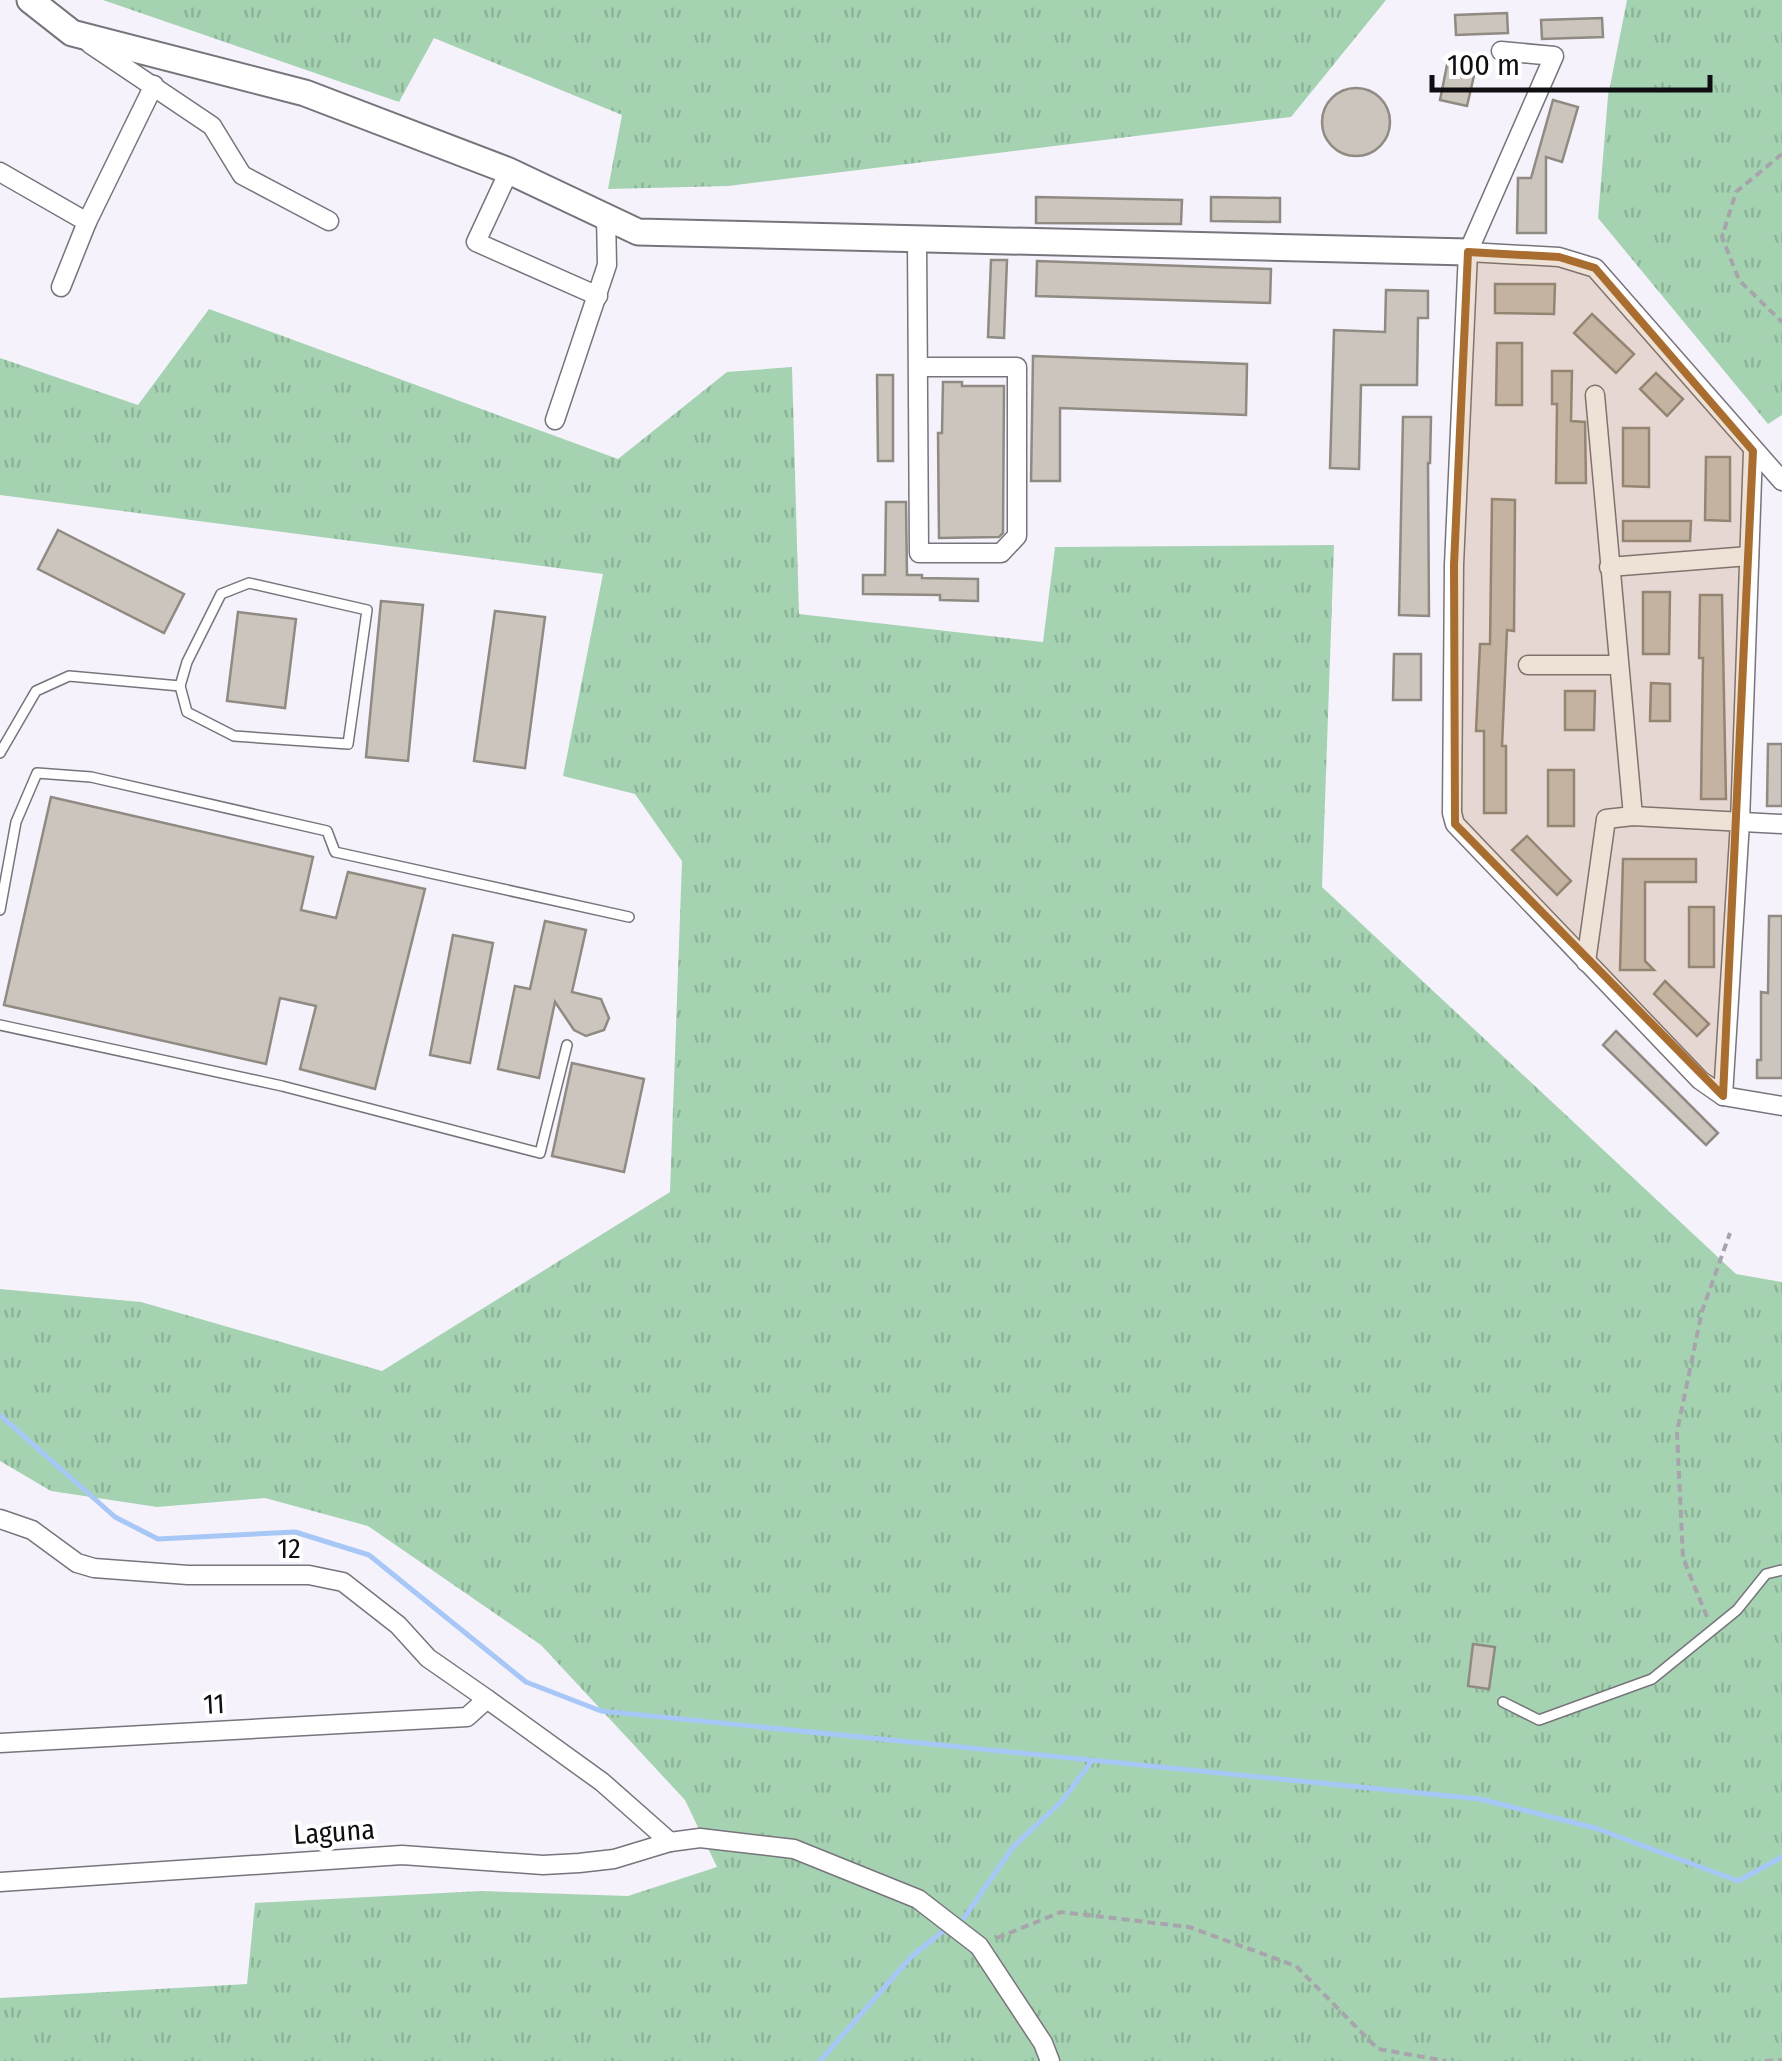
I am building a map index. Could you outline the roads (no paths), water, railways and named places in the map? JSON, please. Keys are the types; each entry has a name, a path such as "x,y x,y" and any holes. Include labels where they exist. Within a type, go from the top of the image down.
{"street":[{"path":"30,0 72,33 212,126 242,175 328,221"},
{"path":"72,33 304,93 510,171 638,232 1096,240 1558,257 1595,268 1782,480"},
{"path":"1501,51 1554,56 1468,252 1454,564 1452,813 1460,832 1700,1080 1723,1096 1782,1106"},
{"path":"61,287 87,222 154,86"},
{"path":"510,171 476,242 598,296"},
{"path":"0,172 87,222"},
{"path":"555,420 607,265 606,216"},
{"path":"918,239 919,553 1001,552 1017,536 1017,366 920,367"},
{"path":"1594,395 1634,816"},
{"path":"1723,1096 1740,822 1753,451"},
{"path":"1609,567 1749,556"},
{"path":"1528,665 1618,665"},
{"path":"1586,962 1606,820 1634,816 1782,824"},
{"name":"12","path":"0,1518 32,1530 77,1563 94,1568 309,1575 343,1582 398,1625 428,1658 602,1782 670,1842"},
{"name":"11","path":"0,1743 466,1717 487,1699"},
{"name":"Laguna","path":"0,1882 402,1856 543,1865 579,1863 614,1859 670,1842 700,1838 794,1850 918,1900 979,1946 1043,2042 1050,2061"}],"lane":[{"path":"249,583 367,610 348,744 234,736 187,712 180,686 187,662 221,594 249,583"},
{"path":"0,752 36,692 68,676 180,686"},
{"path":"0,910 16,822 37,773 91,777 328,831 334,852 628,917"},
{"path":"0,1025 282,1086 540,1153 567,1046"},
{"path":"1503,1702 1539,1720 1652,1679 1736,1610 1766,1574 1782,1570"}],"waterway":[{"path":"0,1415 115,1517 158,1539 295,1532 369,1555 526,1682 601,1711 1480,1799 1595,1828 1738,1881 1782,1857"},
{"path":"964,1918 1013,1847 1062,1801 1091,1762"},
{"path":"820,2061 911,1957 948,1927"}]}
